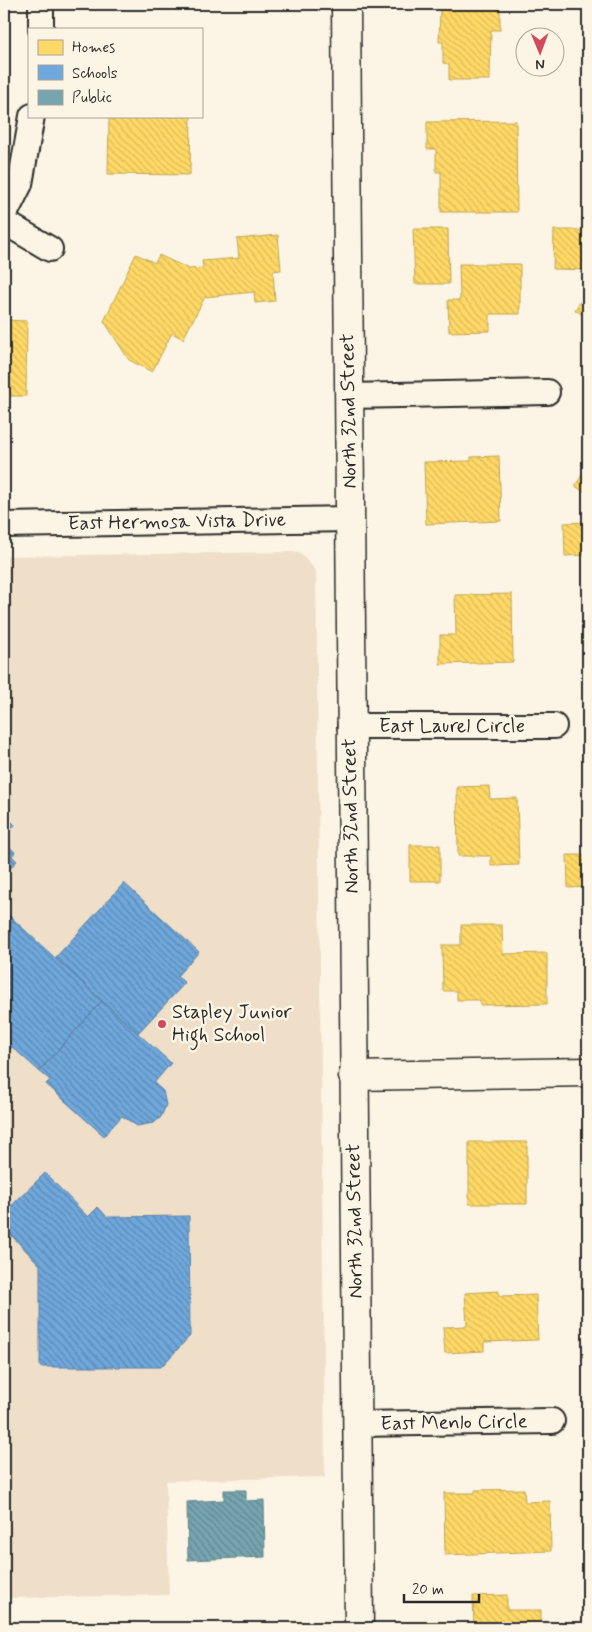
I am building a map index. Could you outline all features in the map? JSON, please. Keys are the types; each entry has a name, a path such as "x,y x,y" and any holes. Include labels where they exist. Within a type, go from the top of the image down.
{"street":[{"path":"40,28 42,4"},
{"name":"North 32nd Street","path":"346,4 350,726 359,1628"},
{"path":"4,216 20,184 32,118"},
{"path":"4,222 50,248"},
{"path":"348,396 548,392"},
{"name":"East Hermosa Vista Drive","path":"4,524 350,519"},
{"name":"East Laurel Circle","path":"350,726 554,726"},
{"path":"353,1076 588,1072"},
{"name":"East Menlo Circle","path":"357,1424 552,1421"}],"shaded area":[{"name":"Stapley Junior High School","path":"299,552 316,571 325,1477 166,1481 169,1595 4,1598 4,556"}],"building: Homes":[{"path":"440,8 500,8 500,30 491,30 490,80 449,80 449,64 443,63 443,42 439,42"},
{"path":"109,118 191,118 190,175 108,174"},
{"path":"516,121 517,212 441,212 441,172 436,172 436,149 427,149 427,122"},
{"path":"413,229 448,229 449,284 415,284"},
{"path":"554,230 588,230 588,270 553,269"},
{"path":"278,235 281,270 273,271 275,301 255,303 254,292 205,297 183,339 172,333 152,372 129,360 104,321 136,254 155,263 159,255 189,269 203,268 202,261 239,258 237,239"},
{"path":"459,264 520,264 520,314 490,314 490,331 449,332 448,300 460,300"},
{"path":"588,289 588,318 575,310"},
{"path":"4,320 27,321 26,396 4,396"},
{"path":"499,456 501,521 426,524 424,462 471,461 471,457"},
{"path":"588,466 588,494 575,486"},
{"path":"588,522 588,555 565,556 564,523"},
{"path":"512,594 513,662 440,664 440,635 456,635 455,595"},
{"path":"489,786 490,799 517,798 519,865 491,866 491,856 458,856 457,787"},
{"path":"588,810 588,827 580,818"},
{"path":"410,845 440,845 440,881 410,881"},
{"path":"567,855 588,855 588,887 568,888"},
{"path":"461,925 502,925 503,954 547,953 547,1004 480,1005 480,1000 457,1000 457,991 443,991 442,945 461,945"},
{"path":"469,1142 527,1142 527,1204 469,1204"},
{"path":"499,1291 499,1296 536,1295 538,1340 484,1342 484,1351 445,1353 443,1327 467,1326 465,1293"},
{"path":"524,1489 525,1502 550,1501 551,1551 445,1555 444,1493 475,1493 475,1490"},
{"path":"507,1595 507,1610 541,1610 541,1628 474,1628 473,1596"}],"building: Schools":[{"path":"4,815 15,825 4,837"},
{"path":"4,842 15,852 12,856 17,861 4,875"},
{"path":"124,883 199,952 177,976 185,983 138,1033 55,958"},
{"path":"4,910 14,920 4,931"},
{"path":"14,920 102,1001 39,1071 12,1047 4,1056 4,931"},
{"path":"102,1001 171,1063 154,1083 163,1091 166,1105 161,1117 154,1123 137,1126 122,1116 104,1136 46,1084 50,1080 39,1071"},
{"path":"45,1173 88,1217 98,1207 107,1217 189,1216 190,1336 161,1367 40,1367 40,1265 4,1228 4,1213"}],"building: Public":[{"path":"224,1490 246,1490 246,1501 264,1500 265,1557 188,1560 187,1502 224,1500"}],"place":[{"name":"Stapley Junior High School","path":"162,1024"}]}
